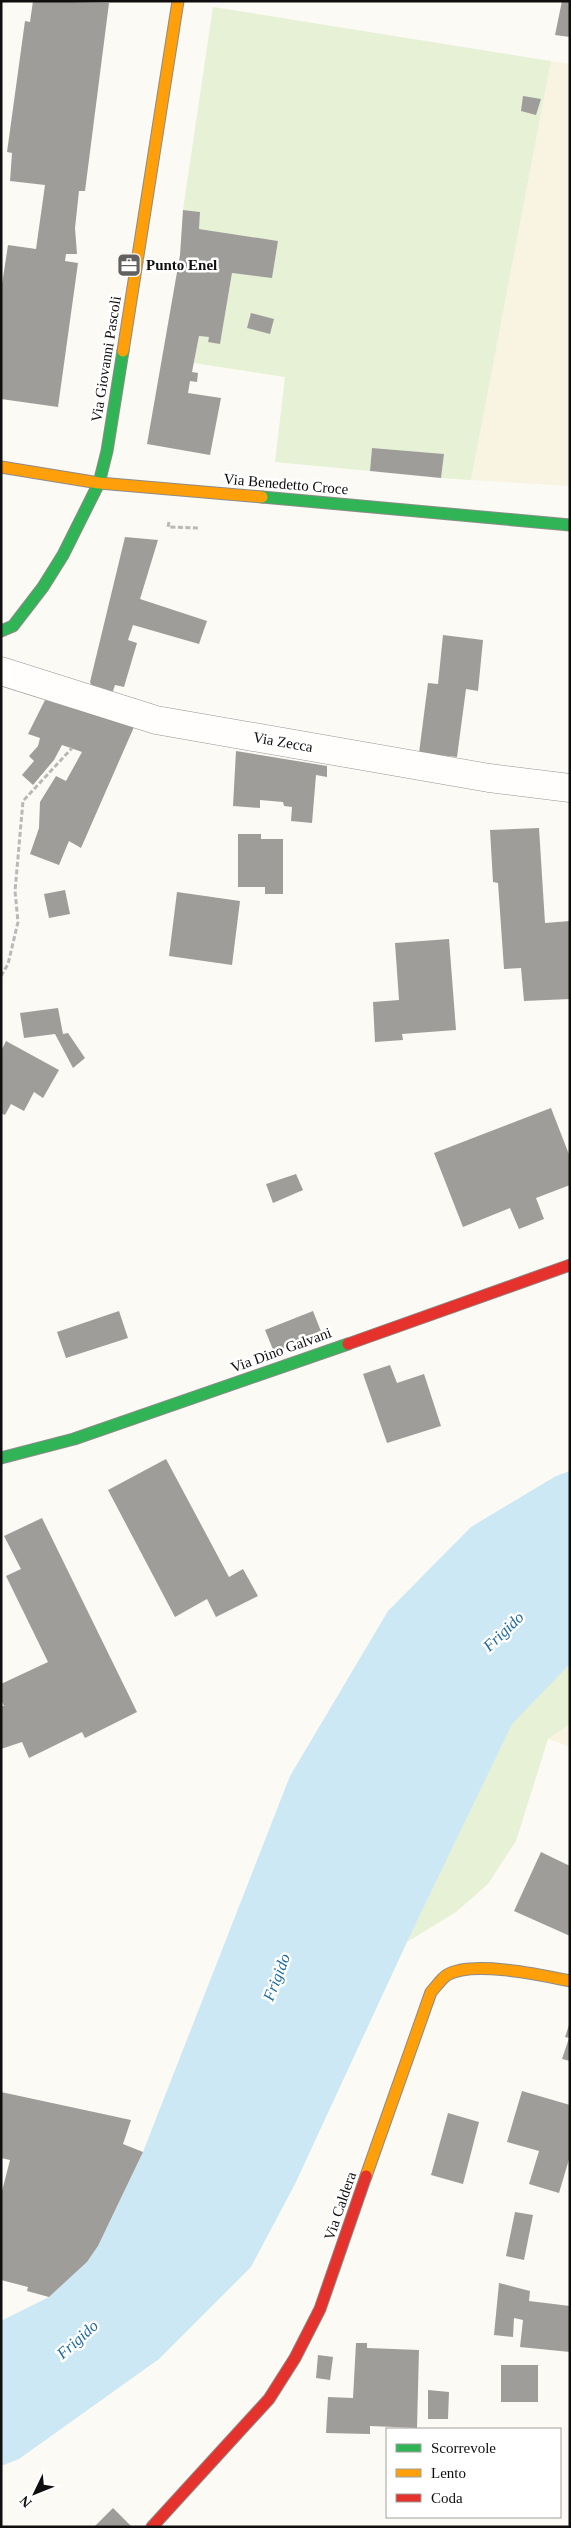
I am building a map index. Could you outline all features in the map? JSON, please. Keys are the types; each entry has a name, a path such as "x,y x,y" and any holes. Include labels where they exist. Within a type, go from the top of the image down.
{"street":[{"name":"Via Giovanni Pascoli","path":"1,631 13,626 43,587 63,555 99,483 107,451 178,1"},
{"name":"Via Benedetto Croce","path":"1,467 99,483 570,525"},
{"name":"Via Zecca","path":"1,671 156,720 490,778 570,788"},
{"name":"Via Dino Galvani","path":"1,1458 74,1439 128,1421 570,1265"},
{"name":"Via Caldera","path":"152,2527 269,2399 295,2358 320,2309 431,1992 448,1974 467,1969 538,1974 570,1981"}],"path":[{"path":"1,976 8,964 18,922 15,891 23,801 72,748"}],"shaded area":[{"path":"551,61 570,64 570,486 471,480"},
{"path":"570,1724 570,1747 548,1739"}],"green space":[{"path":"213,7 551,61 471,480 441,478 444,454 372,448 370,471 275,462 285,377 194,363 199,336 209,337 208,342 220,343 232,273 272,277 278,241 199,229 200,212 183,210"},
{"path":"570,1664 570,1724 548,1739 516,1841 488,1884 456,1912 407,1942 512,1723"}],"water":[{"name":"Frigido","path":"570,1471 570,1664 512,1724 407,1942 295,2184 251,2267 159,2359 19,2459 1,2466 1,2321 49,2297 87,2262 98,2246 143,2152 290,1776 388,1611 471,1527 556,1476"}],"building":[{"path":"33,1 109,3 85,191 79,191 75,228 77,254 66,254 65,261 78,263 58,407 1,399 1,291 8,245 36,249 45,185 10,181 12,153 7,152 25,21 30,22"},
{"path":"562,1 570,1 570,37 555,35"},
{"path":"523,96 541,99 536,115 521,111"},
{"path":"183,210 200,212 199,229 278,241 272,278 232,273 220,344 208,342 209,337 199,336 192,372 198,373 197,382 190,381 188,393 221,398 210,455 147,444 180,255"},
{"path":"251,313 274,319 270,334 247,328"},
{"path":"372,448 444,454 441,478 370,471"},
{"path":"125,537 158,540 140,599 207,621 199,644 133,625 128,640 137,643 124,687 115,685 112,694 93,689 90,682"},
{"path":"443,635 483,640 478,691 466,689 457,757 419,753 428,683 438,684"},
{"path":"45,700 134,727 81,848 69,841 59,865 30,854 39,828 40,802 56,776 66,781 82,752 62,745 54,760 33,785 22,775 34,761 29,756 38,746 40,738 28,734"},
{"path":"236,751 327,766 327,777 316,775 312,823 291,821 292,807 284,806 283,802 260,800 260,808 233,806"},
{"path":"539,828 545,923 570,921 570,999 524,1001 521,968 504,969 498,883 493,882 490,830"},
{"path":"238,834 261,834 261,839 283,839 283,894 265,894 265,887 238,887"},
{"path":"65,890 70,914 49,918 44,894"},
{"path":"177,892 240,901 232,965 169,956"},
{"path":"449,939 456,1030 402,1034 403,1040 375,1042 373,1002 399,1000 395,943"},
{"path":"58,1008 63,1034 68,1033 85,1058 73,1068 55,1034 24,1038 20,1013"},
{"path":"6,1041 59,1070 43,1098 34,1092 24,1111 11,1104 5,1115 1,1113 1,1051"},
{"path":"551,1108 570,1157 570,1185 536,1198 544,1219 519,1229 510,1208 463,1227 434,1153"},
{"path":"296,1174 303,1190 273,1203 266,1184"},
{"path":"119,1311 128,1338 66,1358 57,1332"},
{"path":"313,1311 322,1334 274,1352 265,1330"},
{"path":"390,1365 397,1383 424,1374 441,1426 387,1443 363,1374"},
{"path":"166,1459 229,1577 243,1569 258,1596 216,1617 207,1599 175,1617 108,1490"},
{"path":"42,1518 137,1712 85,1738 82,1732 29,1758 22,1742 1,1749 1,1706 4,1706 1,1700 1,1684 48,1662 6,1576 21,1569 4,1536"},
{"path":"541,1852 570,1866 570,1936 514,1911"},
{"path":"570,2022 570,2061 562,2059 569,2038 565,2037"},
{"path":"522,2091 570,2105 570,2156 559,2193 529,2184 539,2151 507,2142"},
{"path":"1,2092 131,2120 123,2144 143,2152 98,2246 87,2262 49,2297 27,2291 28,2287 1,2280 1,2195 10,2160 1,2158"},
{"path":"448,2113 479,2122 463,2184 431,2175"},
{"path":"515,2212 533,2215 524,2260 506,2256"},
{"path":"499,2283 530,2291 529,2301 570,2306 570,2352 520,2347 523,2320 514,2318 513,2337 494,2335"},
{"path":"356,2343 367,2343 367,2348 419,2350 417,2428 370,2426 370,2434 326,2433 328,2397 353,2398"},
{"path":"318,2355 333,2357 330,2380 316,2378"},
{"path":"501,2365 538,2365 538,2402 501,2402"},
{"path":"428,2390 449,2392 448,2419 428,2419"},
{"path":"113,2508 132,2527 94,2527"}],"traffic: fast":[{"path":"1,631 13,626 43,587 63,555 99,483 107,451 123,351"},
{"path":"262,497 570,525"},
{"path":"1,1458 74,1439 348,1344"}],"traffic: slow":[{"path":"123,351 178,1"},
{"path":"1,467 99,483 262,497"},
{"path":"366,2176 431,1992 447,1975 458,1971 489,1969 507,1970 570,1981"}],"traffic: jam":[{"path":"348,1344 570,1265"},
{"path":"152,2527 269,2399 295,2358 320,2309 366,2176"}],"place":[{"name":"Punto Enel","path":"129,265"}]}
